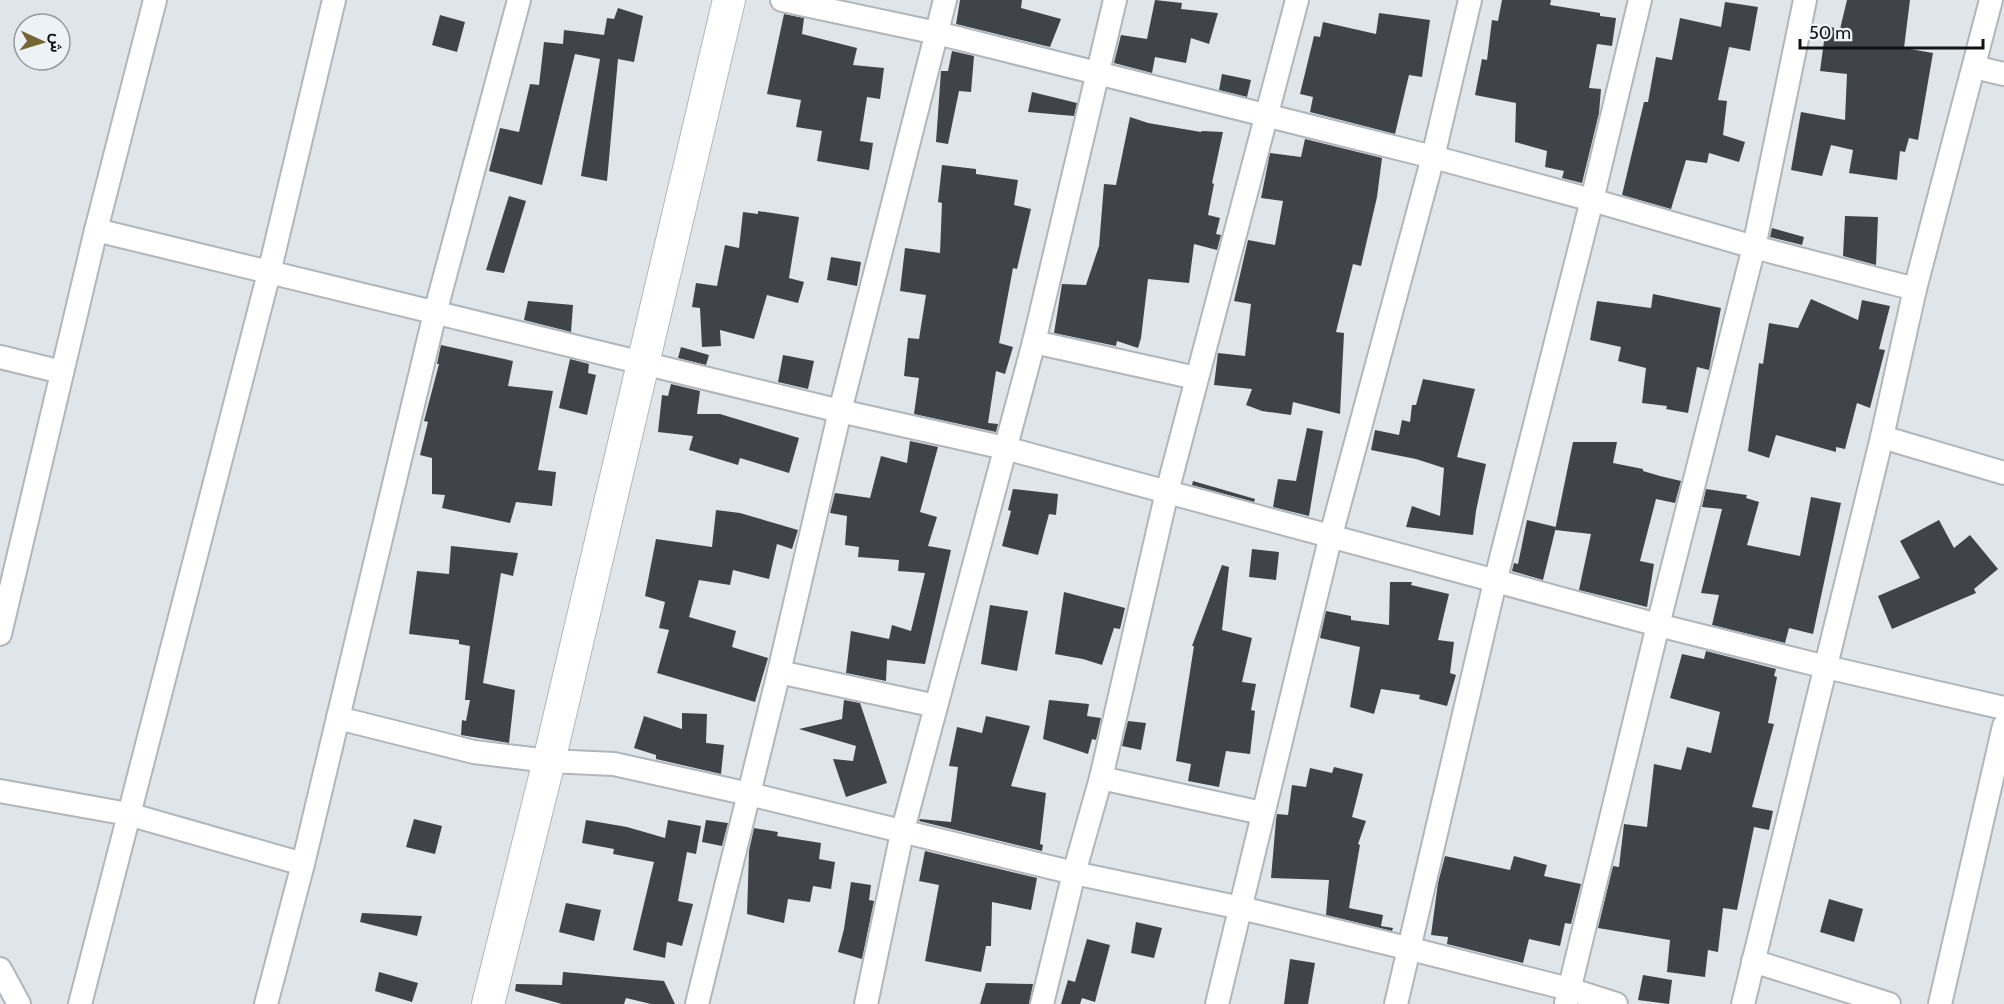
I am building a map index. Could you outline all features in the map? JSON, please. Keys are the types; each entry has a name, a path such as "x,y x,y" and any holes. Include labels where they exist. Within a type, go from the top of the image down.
{"street":[{"path":"0,634 96,230 155,0"},
{"path":"81,1004 269,273 334,0"},
{"path":"266,1004 303,864 435,313 519,0"},
{"path":"488,1004 549,760 729,0"},
{"path":"782,0 937,33 1434,157 1754,247 1915,289"},
{"path":"697,1004 779,672 840,411 945,0"},
{"path":"866,1004 902,832 1034,342 1100,73 1115,0"},
{"path":"1042,1004 1074,873 1101,778 1167,492 1297,0"},
{"path":"1217,1004 1331,535 1434,157 1470,0"},
{"path":"1396,1004 1411,949 1495,582 1640,0"},
{"path":"1568,997 1658,625 1754,247 1805,0"},
{"path":"1743,1004 1882,437 1915,289 1991,0"},
{"path":"1974,67 2004,74"},
{"path":"96,230 840,411 1005,448 1658,625 2004,708"},
{"path":"1034,342 1196,378"},
{"path":"0,357 62,372"},
{"path":"1882,437 2004,473"},
{"path":"779,672 936,706"},
{"path":"338,718 474,752 614,764 749,794 1074,873 1241,908 1411,949 1568,997 1616,1004"},
{"path":"1940,1004 2004,726"},
{"path":"1101,778 1262,813"},
{"path":"0,790 129,814 303,864"},
{"path":"1753,961 1889,1004"},
{"path":"0,969 19,1004"}],"building":[{"path":"960,0 1022,0 1021,8 1061,19 1050,47 956,24"},
{"path":"1155,0 1182,3 1181,9 1218,13 1209,44 1191,38 1186,63 1155,57 1152,73 1114,63 1121,35 1147,39"},
{"path":"1502,0 1551,0 1550,5 1600,13 1600,16 1616,18 1612,46 1597,44 1589,88 1601,89 1599,113 1582,183 1562,178 1564,171 1545,167 1547,151 1515,142 1516,103 1475,95 1482,59 1487,60 1492,20 1498,21"},
{"path":"1847,0 1910,0 1904,48 1933,53 1918,140 1909,138 1905,152 1900,151 1897,180 1849,173 1853,150 1831,145 1822,176 1791,170 1801,112 1845,120 1847,74 1820,71 1826,26 1840,29"},
{"path":"1725,2 1758,7 1750,51 1729,47 1718,100 1727,101 1723,135 1745,142 1739,162 1709,153 1707,163 1686,160 1671,209 1622,195 1644,102 1648,102 1656,57 1672,60 1680,18 1721,27"},
{"path":"618,8 643,16 634,62 618,59 607,181 581,176 600,59 575,54 542,185 489,171 500,128 519,132 530,84 539,85 544,42 563,44 564,30 604,35 607,18 614,19"},
{"path":"1379,13 1430,20 1422,77 1409,75 1395,134 1310,112 1313,97 1300,94 1314,36 1320,37 1323,22 1376,34"},
{"path":"784,14 804,18 802,34 857,48 853,65 884,68 880,99 867,97 860,141 873,143 869,170 817,161 822,131 796,127 801,100 767,94"},
{"path":"440,15 465,22 457,52 432,45"},
{"path":"952,51 974,56 971,92 959,91 948,144 936,142 941,71 948,71"},
{"path":"1222,74 1251,80 1247,97 1219,90"},
{"path":"1032,92 1077,103 1074,116 1028,112"},
{"path":"1130,117 1148,123 1201,132 1223,132 1208,215 1220,218 1216,234 1221,235 1217,250 1194,244 1189,283 1148,279 1138,348 1117,341 1116,346 1054,333 1062,284 1086,285 1099,246 1104,184 1116,185"},
{"path":"1305,139 1382,158 1377,197 1361,266 1353,264 1336,332 1344,333 1340,414 1293,402 1291,415 1262,411 1246,405 1252,389 1214,385 1218,353 1245,356 1251,304 1234,301 1248,240 1275,245 1283,201 1261,198 1270,153 1301,157"},
{"path":"942,165 976,169 976,174 1018,180 1014,205 1031,209 1017,269 1013,268 999,343 1013,347 1005,374 996,371 988,423 998,424 996,432 914,414 919,378 904,376 908,338 919,339 926,295 900,291 905,248 940,253 942,203 938,202"},
{"path":"509,196 526,201 504,273 486,270"},
{"path":"758,211 799,217 789,278 804,282 798,303 767,295 754,339 720,330 721,346 702,347 700,308 692,307 696,283 717,286 725,245 739,248 743,212 758,214"},
{"path":"1845,216 1878,217 1876,265 1843,256"},
{"path":"1772,228 1804,237 1802,245 1770,237"},
{"path":"831,257 861,262 857,286 827,280"},
{"path":"1653,294 1721,308 1709,370 1697,367 1688,413 1666,409 1667,406 1642,403 1646,368 1618,361 1621,347 1590,340 1597,301 1651,308"},
{"path":"1811,299 1858,320 1862,300 1890,306 1879,349 1885,350 1870,408 1857,403 1845,449 1836,447 1836,452 1776,435 1769,458 1748,451 1759,363 1763,364 1769,323 1798,328"},
{"path":"528,301 573,305 571,332 524,320"},
{"path":"441,345 513,361 508,386 553,391 538,470 556,472 552,506 516,502 510,523 442,508 445,495 432,494 432,458 420,455 428,422 424,421 439,364 437,364"},
{"path":"681,347 709,355 706,365 678,358"},
{"path":"783,355 814,361 808,389 778,382"},
{"path":"570,359 589,364 588,373 596,375 587,415 559,408"},
{"path":"1423,379 1475,389 1457,457 1486,464 1473,535 1406,527 1412,506 1440,516 1444,468 1416,459 1371,450 1375,430 1399,435 1402,420 1410,422 1412,405 1416,405"},
{"path":"671,384 700,391 697,414 720,414 799,438 789,473 740,458 738,465 689,450 693,436 658,432 662,395 668,396"},
{"path":"1307,428 1323,431 1309,516 1273,507 1278,479 1296,481"},
{"path":"910,441 938,447 920,512 937,517 928,546 951,550 925,664 887,660 886,681 846,673 851,631 889,639 892,625 911,631 925,573 898,571 899,560 858,557 859,547 845,545 847,516 830,513 835,493 870,498 881,456 907,463"},
{"path":"1573,442 1617,442 1613,463 1643,469 1643,471 1681,481 1675,503 1656,499 1640,561 1654,564 1647,607 1579,590 1591,534 1555,530"},
{"path":"1193,481 1255,499 1254,502 1192,485"},
{"path":"1013,489 1058,494 1056,515 1049,514 1038,555 1002,546 1011,511 1008,510"},
{"path":"1706,489 1747,495 1746,498 1759,502 1747,545 1800,556 1811,497 1841,503 1813,634 1789,628 1785,643 1712,625 1719,595 1701,593 1722,509 1702,507"},
{"path":"716,510 740,513 798,530 792,549 777,544 769,579 733,570 730,585 699,580 689,617 736,631 732,647 768,658 755,702 657,673 669,630 659,628 665,602 645,596 656,539 712,547"},
{"path":"1527,520 1556,527 1543,580 1512,571 1514,563 1518,564"},
{"path":"1939,520 1954,548 1970,535 1998,569 1974,589 1976,593 1892,629 1878,596 1920,578 1900,541"},
{"path":"451,546 518,553 513,576 501,573 483,683 515,690 509,743 461,735 462,720 466,721 470,700 465,700 470,646 459,644 459,640 409,634 417,571 449,574"},
{"path":"1252,549 1279,552 1276,580 1249,577"},
{"path":"1222,565 1229,567 1222,630 1252,638 1242,682 1256,684 1251,710 1255,711 1250,754 1226,751 1219,787 1188,781 1191,764 1176,761 1194,646 1192,646"},
{"path":"1390,582 1412,582 1411,585 1449,594 1438,640 1454,642 1450,673 1456,675 1447,706 1419,699 1420,695 1381,689 1374,714 1350,707 1360,647 1320,638 1326,611 1351,616 1351,620 1389,625"},
{"path":"1064,592 1125,608 1120,629 1114,628 1102,665 1055,654"},
{"path":"990,605 1028,611 1017,671 981,664"},
{"path":"1706,651 1776,669 1774,676 1777,677 1768,723 1774,724 1752,807 1773,811 1769,830 1754,827 1737,910 1723,908 1718,952 1708,950 1705,977 1667,972 1670,940 1598,928 1613,866 1619,867 1624,824 1647,827 1654,764 1681,770 1687,747 1711,753 1720,712 1670,698 1682,654 1704,659"},
{"path":"844,700 860,703 887,783 846,797 833,759 853,761 856,746 799,729 842,719"},
{"path":"1049,700 1089,704 1087,716 1101,718 1096,740 1092,739 1088,754 1043,739"},
{"path":"682,713 707,714 706,743 724,745 721,774 656,759 656,755 634,748 644,716 682,729"},
{"path":"986,716 1030,726 1011,786 1046,793 1040,844 1043,845 1042,851 919,821 920,819 951,822 958,767 949,766 957,727 982,733"},
{"path":"1128,721 1146,723 1141,750 1122,746"},
{"path":"1334,767 1363,774 1352,817 1366,821 1358,844 1360,845 1349,908 1383,915 1381,926 1393,928 1392,931 1326,915 1329,880 1271,878 1277,814 1288,815 1292,785 1306,787 1310,768 1332,773"},
{"path":"414,819 442,826 435,854 406,847"},
{"path":"586,820 627,827 665,838 668,820 701,826 696,854 687,852 678,901 693,904 682,946 667,942 665,958 633,950 654,862 613,854 614,849 582,843"},
{"path":"706,820 728,823 722,846 702,842"},
{"path":"754,828 778,832 777,836 821,843 819,859 835,862 831,889 813,886 810,902 788,899 784,923 747,914 749,851"},
{"path":"925,851 1037,878 1031,910 992,902 991,946 986,946 981,972 925,961 939,885 919,881"},
{"path":"1445,856 1510,870 1514,856 1547,865 1544,876 1581,884 1571,924 1565,923 1560,946 1529,939 1523,963 1447,944 1448,937 1431,935 1438,883"},
{"path":"851,882 871,885 869,900 874,901 862,959 838,952"},
{"path":"1829,899 1863,909 1854,942 1820,932"},
{"path":"566,903 601,910 594,941 559,932"},
{"path":"362,913 422,916 417,936 360,922"},
{"path":"1136,922 1162,928 1154,958 1131,953"},
{"path":"1087,939 1110,945 1095,1002 1082,998 1080,1004 1061,1004 1068,980 1075,982"},
{"path":"1290,959 1315,963 1308,1004 1284,1004"},
{"path":"379,972 418,983 412,1002 375,991"},
{"path":"563,972 664,981 675,1004 651,1004 626,998 624,1004 562,1004 515,991 516,984 562,985"},
{"path":"1643,975 1672,980 1669,1004 1638,1000"},
{"path":"986,983 1033,984 1029,1004 980,1004"}]}
